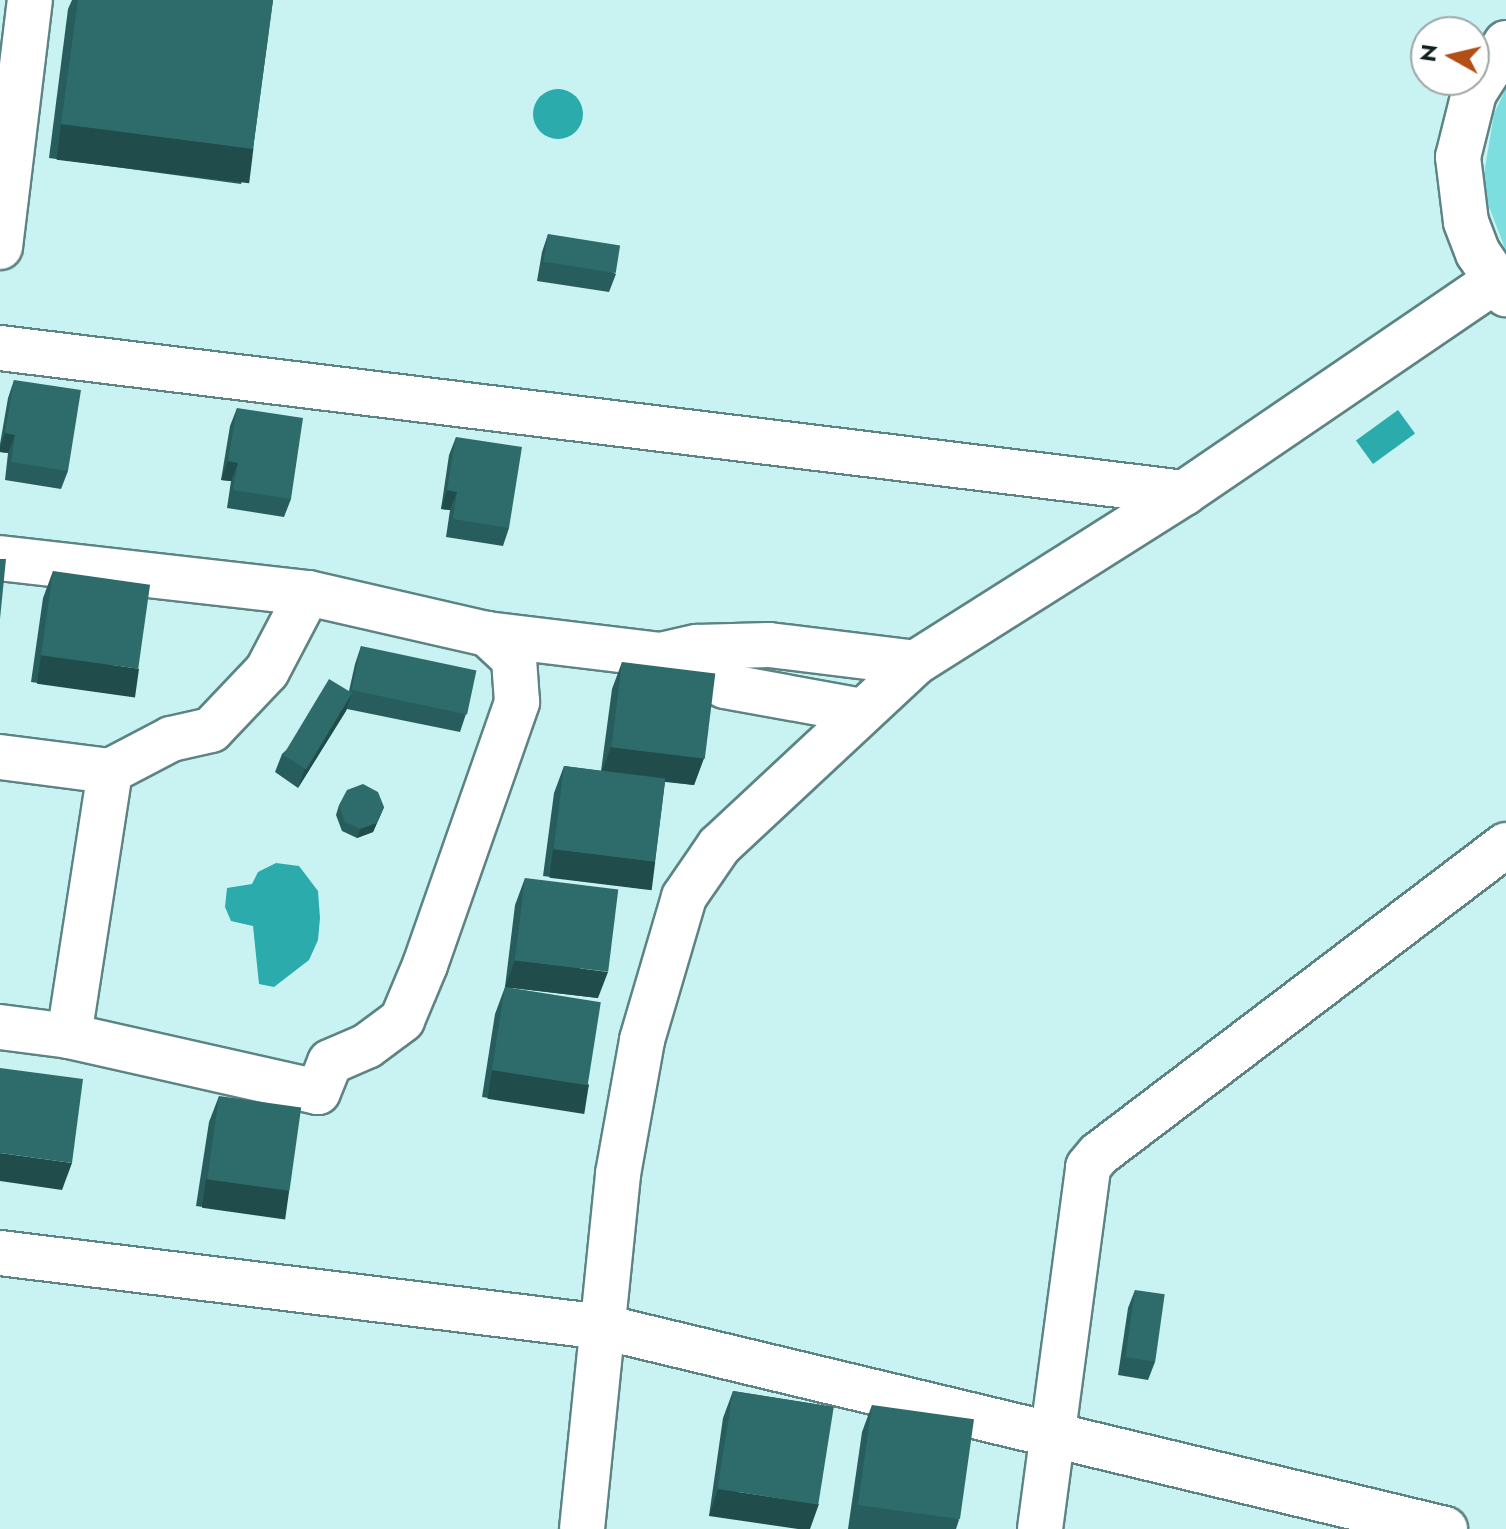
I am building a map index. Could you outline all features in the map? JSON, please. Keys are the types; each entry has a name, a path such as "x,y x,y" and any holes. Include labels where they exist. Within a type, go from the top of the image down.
{"street":[{"path":"0,247 30,0"},
{"path":"582,1529 627,1116 661,962 684,897 719,846 915,663 1184,493 1500,287 1466,222 1458,157 1474,93 1506,43"},
{"path":"0,348 1184,493"},
{"path":"0,558 308,593 487,634 661,655 747,644 915,663"},
{"path":"0,757 110,771 171,739 211,730 242,702 267,671 308,593"},
{"path":"0,1027 69,1036 318,1092 330,1062 367,1046 402,1020 517,702 514,659 487,634"},
{"path":"661,655 725,686 863,711"},
{"path":"69,1036 110,771"},
{"path":"1040,1529 1088,1167 1099,1154 1506,845"},
{"path":"0,1253 603,1327 1445,1529"}],"shaded area":[{"path":"1506,88 1506,251 1488,204 1484,174 1494,114"},
{"path":"558,89 575,97 583,114 575,131 558,139 541,131 533,114 541,97"},
{"path":"1398,410 1415,433 1373,464 1356,441"},
{"path":"276,863 299,866 318,891 320,918 318,940 309,960 274,987 259,984 253,926 231,921 225,907 227,888 252,884 258,872"}],"building":[{"path":"78,0 273,0 253,149 61,124"},
{"path":"548,234 620,245 616,273 544,262"},
{"path":"14,380 81,390 68,471 11,462 15,435 5,433"},
{"path":"237,408 303,418 291,499 233,490 238,463 228,461"},
{"path":"456,437 522,447 509,528 453,519 457,492 447,490"},
{"path":"0,559 6,559 0,619"},
{"path":"53,571 150,585 138,669 41,655"},
{"path":"361,646 476,671 467,715 352,690"},
{"path":"622,662 715,673 705,759 612,747"},
{"path":"329,679 352,693 306,769 283,755"},
{"path":"564,766 665,778 655,862 554,849"},
{"path":"363,784 378,792 384,807 377,823 360,829 345,822 339,805 347,790"},
{"path":"525,878 618,889 608,972 515,960"},
{"path":"505,987 601,1002 588,1085 492,1070"},
{"path":"0,1068 83,1079 72,1163 0,1153"},
{"path":"219,1096 301,1108 290,1191 207,1179"},
{"path":"1135,1290 1165,1294 1155,1362 1126,1357"},
{"path":"733,1391 834,1407 818,1505 718,1489"},
{"path":"872,1405 974,1419 960,1519 858,1505"}]}
